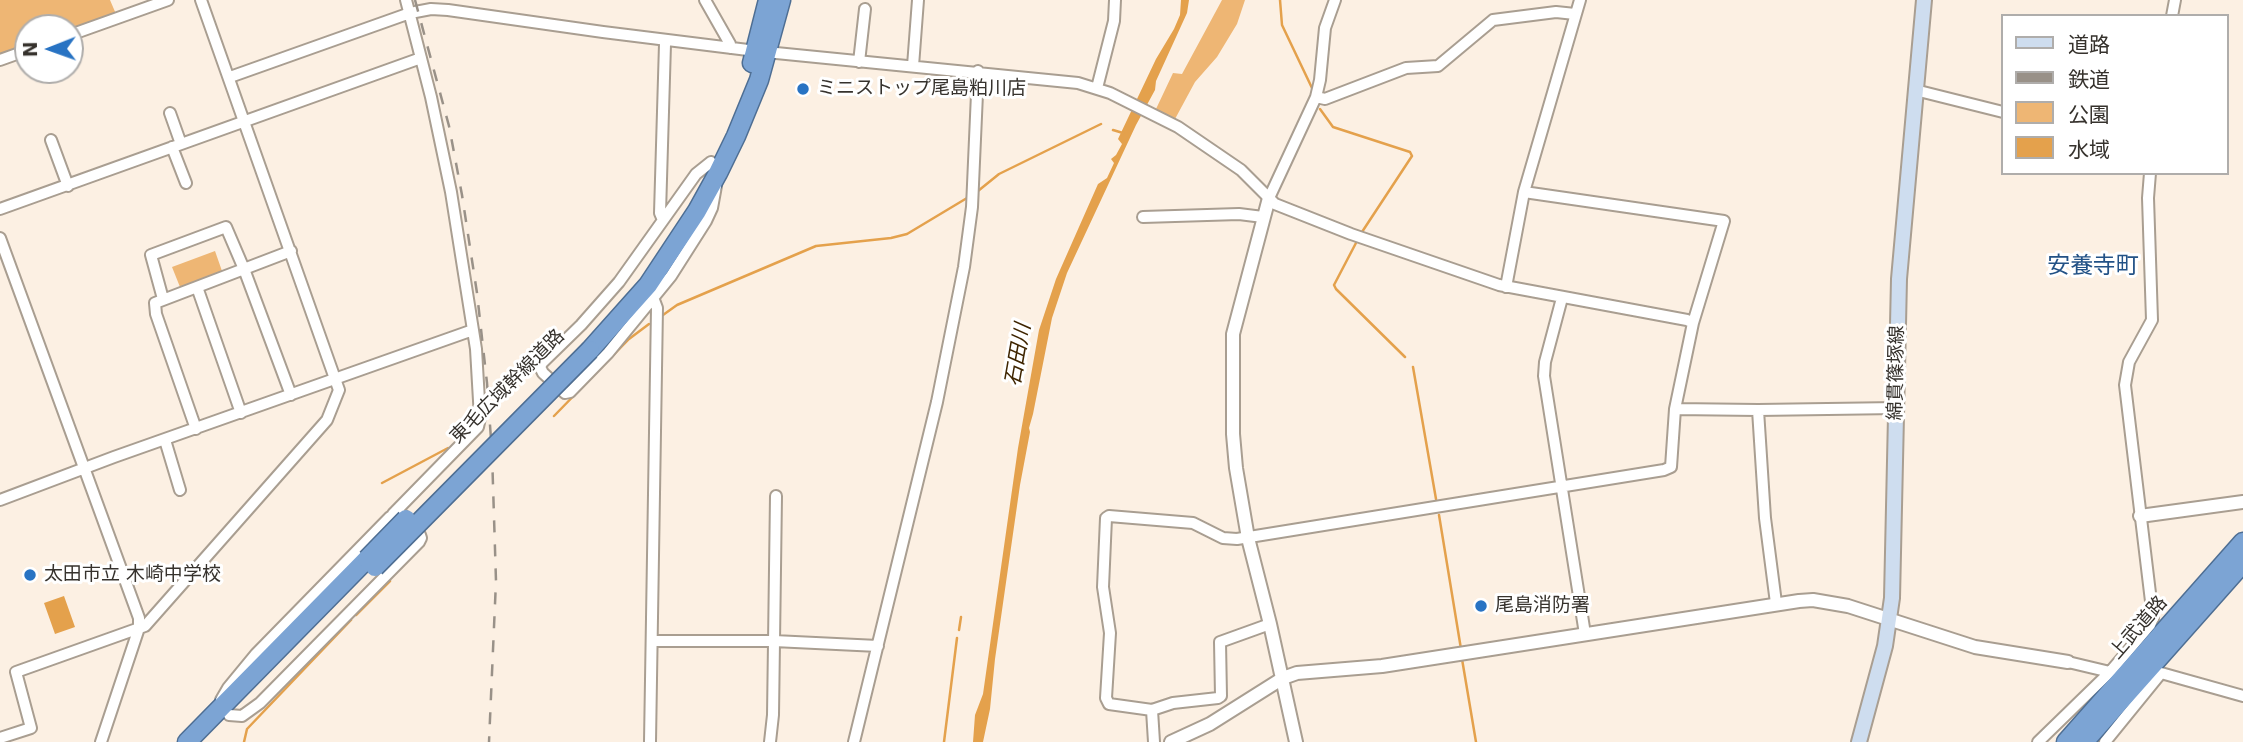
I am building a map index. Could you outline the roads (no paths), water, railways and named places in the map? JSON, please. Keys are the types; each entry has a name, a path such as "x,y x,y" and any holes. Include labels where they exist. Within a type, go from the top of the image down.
{"highway":[{"name":"東毛広域幹線道路","path":"762,52 768,0"},
{"name":"東毛広域幹線道路","path":"202,742 223,714 648,285 697,211 734,112 762,52 781,0"},
{"name":"上武道路","path":"2066,742 2243,542"},
{"name":"上武道路","path":"2084,742 2243,563"},
{"path":"2051,742 2215,573"},
{"path":"2106,741 2137,690 2168,648"},
{"name":"東毛広域幹線道路","path":"187,742 223,714"}],"main road":[{"name":"綿貫篠塚線","path":"1859,742 1878,678 1890,617 1895,551 1899,279 1924,0"}],"street":[{"path":"84,30 168,0"},
{"path":"0,738 31,728 16,672 149,622 327,420 339,390 201,0"},
{"path":"391,515 404,516 420,535 419,542 260,703 242,716 223,714 228,688 256,654 391,515 480,424 473,330 451,192 406,0"},
{"path":"705,0 730,48"},
{"path":"913,66 918,0"},
{"path":"1097,88 1114,20 1115,0"},
{"path":"1296,742 1248,538 1235,453 1232,343 1238,310 1269,198 1316,97 1325,28 1335,0"},
{"path":"1506,287 1524,192 1580,0"},
{"path":"230,77 410,13 431,9 762,52 1078,83 1122,98 1186,132 1241,170 1275,204 1359,237 1506,287 1693,323"},
{"path":"859,62 865,9"},
{"path":"1316,97 1325,99 1406,68 1438,66 1493,20 1556,12 1575,14"},
{"path":"663,220 660,213 665,44 668,40"},
{"path":"0,209 421,58"},
{"path":"854,742 937,402 964,267 972,207 978,72"},
{"path":"1915,90 2002,112"},
{"path":"170,113 186,183"},
{"path":"51,140 68,186"},
{"path":"714,168 712,208 687,254 654,300 608,353 570,392 565,393 543,373 540,367 542,363 619,282 663,220 696,174 714,168"},
{"path":"2038,742 2110,671 2153,618 2125,385 2129,362 2151,320 2150,175"},
{"path":"1270,624 1220,642 1222,696 1218,698 1173,703 1152,710 1109,704 1106,698 1110,633 1103,587 1106,519 1109,516 1186,522 1223,538 1248,538 1671,467 1675,409 1693,323 1724,220 1524,192"},
{"path":"1143,216 1239,214 1263,217"},
{"path":"163,299 151,255 226,227 291,395"},
{"path":"0,238 139,618 139,628 101,742"},
{"path":"195,429 156,314 156,303 291,251"},
{"path":"197,287 241,414"},
{"path":"1562,298 1545,362 1544,376 1585,634"},
{"path":"650,742 657,308 654,300"},
{"path":"0,500 473,330"},
{"path":"1675,409 1897,408"},
{"path":"1758,410 1765,518 1776,603"},
{"path":"165,440 180,490"},
{"path":"770,742 774,715 776,496"},
{"path":"2140,516 2243,502"},
{"path":"1171,742 1210,724 1283,678 1306,671 1382,666 1776,603 1813,600 1890,617 1975,646 2110,671"},
{"path":"652,640 774,641 878,646"},
{"path":"2106,741 2161,673 2243,695"},
{"path":"1152,710 1154,742"}],"water":[{"path":"1181,0 1189,0 1187,13 1156,81 1155,90 1067,273 1052,318 1029,428 990,709 983,742 973,742 975,715 983,694 1018,448 1039,330 1056,279 1098,184 1107,178 1114,163 1111,159 1122,144 1118,139 1156,59 1174,29 1180,15"},
{"path":"64,596 75,627 55,634 44,603"}],"waterway":[{"path":"1280,0 1282,25 1312,88"},
{"path":"1320,109 1333,127 1410,152 1412,156 1360,235"},
{"path":"978,191 999,174 1101,124"},
{"path":"1113,130 1123,133"},
{"path":"663,315 677,305 816,246 907,234 967,198"},
{"path":"1357,241 1334,285 1405,357"},
{"path":"554,416 629,339 649,324"},
{"path":"1413,367 1436,499"},
{"path":"382,483 448,448"},
{"path":"1439,515 1461,649"},
{"path":"356,615 390,581"},
{"path":"959,630 961,617"},
{"path":"244,742 247,729 351,620"},
{"path":"944,742 957,638"},
{"path":"1462,659 1476,742"}],"railway":[{"path":"415,0 449,126 462,195 487,383 496,581 489,742"}],"place":[{"name":"ミニストップ尾島粕川店","path":"803,89"},
{"name":"太田市立 木崎中学校","path":"30,575"},
{"name":"尾島消防署","path":"1481,606"}],"district":[{"name":"安養寺町","path":"2093,267"}],"water label":[{"name":"石田川","path":"1019,355"}]}
